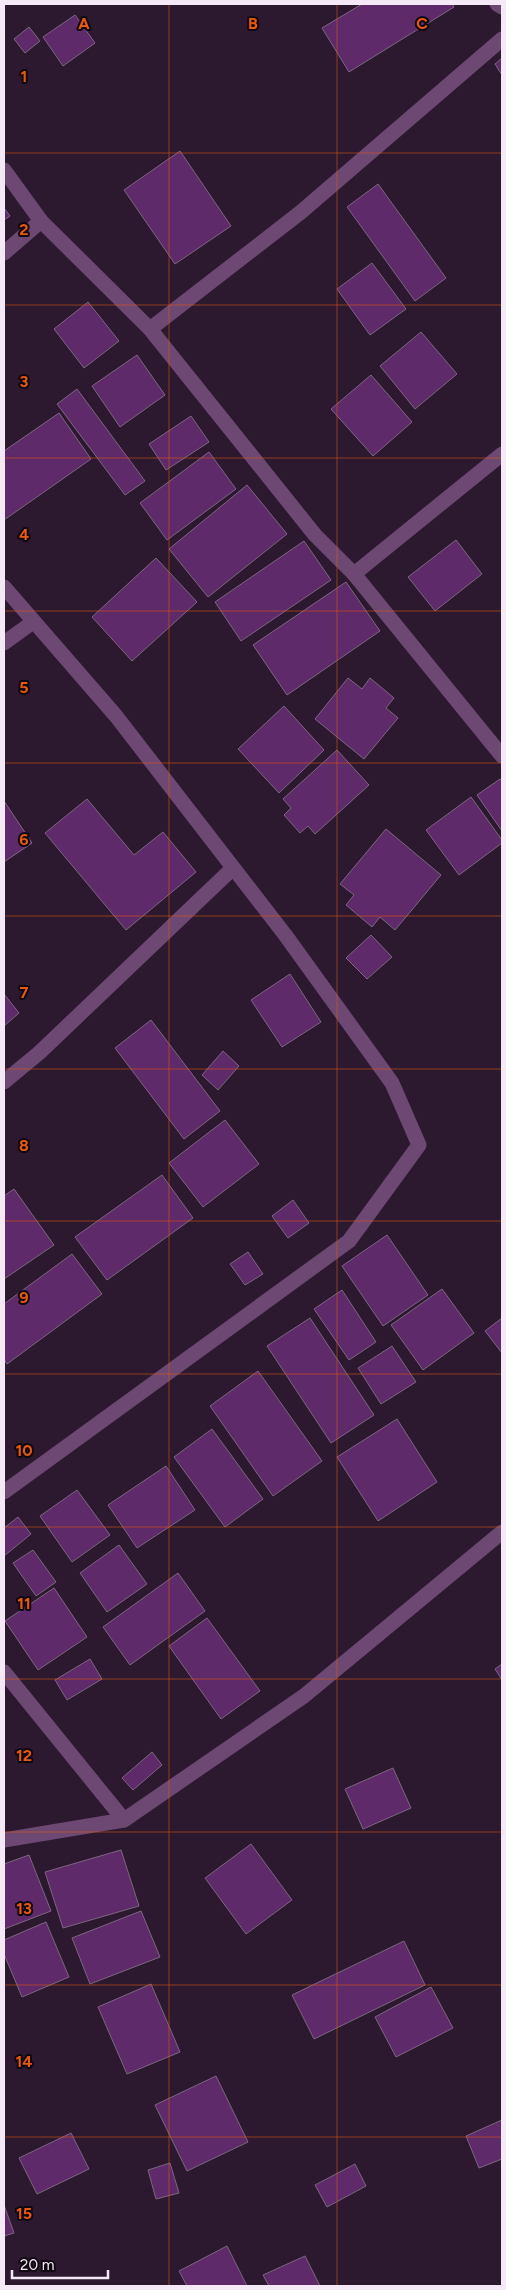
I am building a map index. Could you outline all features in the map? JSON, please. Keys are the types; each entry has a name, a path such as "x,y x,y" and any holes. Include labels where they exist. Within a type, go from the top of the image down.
{"street":[{"path":"497,4 502,7"},
{"path":"150,330 301,212 502,39"},
{"path":"4,170 41,221 150,330 315,535 354,574 502,756"},
{"path":"4,252 41,221"},
{"path":"354,574 502,454"},
{"path":"4,587 116,716 233,868 392,1083 419,1145 349,1240 4,1492"},
{"path":"4,643 33,622"},
{"path":"4,1082 38,1053 233,868"},
{"path":"4,1840 124,1820 304,1696 502,1532"},
{"path":"4,1672 124,1820"}],"building":[{"path":"362,4 452,4 454,7 349,72 322,28"},
{"path":"75,15 95,43 63,66 43,37"},
{"path":"29,27 40,41 25,53 14,39"},
{"path":"502,58 502,75 495,64"},
{"path":"180,151 231,226 175,264 124,190"},
{"path":"378,184 446,278 415,301 347,207"},
{"path":"4,208 10,216 4,220"},
{"path":"372,263 406,309 370,335 337,289"},
{"path":"88,302 119,341 84,368 54,329"},
{"path":"421,332 457,374 415,409 380,366"},
{"path":"137,355 165,395 120,427 92,386"},
{"path":"371,375 412,422 373,456 331,409"},
{"path":"77,389 145,481 125,495 57,404"},
{"path":"59,413 91,459 4,520 4,451"},
{"path":"191,416 209,442 166,470 149,444"},
{"path":"209,452 236,489 167,540 140,503"},
{"path":"247,485 287,534 208,597 169,549"},
{"path":"456,540 482,574 435,611 408,577"},
{"path":"304,541 331,580 241,641 215,602"},
{"path":"156,558 197,602 132,661 92,617"},
{"path":"346,582 380,631 287,695 253,645"},
{"path":"348,678 362,689 370,678 394,698 386,708 398,718 364,759 315,719"},
{"path":"284,706 324,750 279,793 238,749"},
{"path":"337,750 369,785 315,834 308,826 300,833 284,815 291,808 283,799"},
{"path":"500,779 502,782 502,831 477,795"},
{"path":"471,797 502,840 502,843 459,875 426,830"},
{"path":"87,799 134,855 163,832 196,872 126,930 45,833"},
{"path":"4,801 32,843 4,862"},
{"path":"386,829 441,875 395,930 380,917 372,927 346,905 354,895 340,884"},
{"path":"371,935 392,957 367,979 346,958"},
{"path":"290,974 321,1022 282,1047 251,1000"},
{"path":"4,994 19,1013 4,1026"},
{"path":"151,1020 220,1111 184,1139 115,1048"},
{"path":"223,1051 239,1066 218,1090 202,1075"},
{"path":"225,1120 259,1164 203,1207 169,1163"},
{"path":"162,1175 193,1218 107,1280 75,1237"},
{"path":"14,1189 54,1245 4,1279 4,1196"},
{"path":"293,1200 309,1223 288,1238 272,1216"},
{"path":"387,1235 428,1295 383,1326 342,1266"},
{"path":"248,1252 263,1274 245,1285 230,1264"},
{"path":"72,1254 102,1294 7,1364 4,1359 4,1304"},
{"path":"442,1289 474,1333 423,1370 391,1325"},
{"path":"342,1290 376,1342 349,1360 314,1309"},
{"path":"310,1318 374,1415 331,1443 267,1346"},
{"path":"502,1318 502,1353 485,1331"},
{"path":"392,1346 416,1382 381,1404 358,1368"},
{"path":"258,1371 322,1461 273,1496 210,1406"},
{"path":"397,1419 437,1482 378,1521 337,1457"},
{"path":"212,1429 263,1499 225,1527 174,1457"},
{"path":"166,1466 195,1510 137,1548 108,1505"},
{"path":"77,1490 110,1535 72,1562 40,1516"},
{"path":"18,1517 31,1534 4,1556 4,1528"},
{"path":"119,1545 147,1584 107,1612 80,1573"},
{"path":"33,1550 56,1582 36,1596 13,1563"},
{"path":"178,1573 205,1611 130,1665 103,1627"},
{"path":"54,1588 87,1637 38,1670 5,1621"},
{"path":"207,1618 260,1691 221,1719 169,1646"},
{"path":"90,1659 102,1679 67,1700 55,1680"},
{"path":"502,1664 502,1680 495,1669"},
{"path":"152,1752 162,1765 133,1790 122,1778"},
{"path":"393,1768 411,1808 363,1829 345,1789"},
{"path":"251,1844 292,1900 246,1934 205,1878"},
{"path":"121,1850 139,1906 63,1928 45,1872"},
{"path":"29,1855 51,1911 4,1929 4,1864"},
{"path":"141,1911 160,1957 90,1984 72,1938"},
{"path":"46,1922 69,1977 22,1997 4,1954 4,1940"},
{"path":"404,1941 425,1985 314,2039 292,1995"},
{"path":"151,1984 180,2052 127,2074 98,2007"},
{"path":"431,1987 453,2028 396,2057 375,2017"},
{"path":"216,2076 248,2142 187,2171 155,2105"},
{"path":"502,2120 502,2159 479,2168 466,2136"},
{"path":"71,2133 89,2169 37,2194 19,2158"},
{"path":"170,2163 179,2193 156,2199 148,2170"},
{"path":"355,2164 366,2186 327,2207 315,2185"},
{"path":"4,2205 14,2233 4,2236"},
{"path":"227,2246 247,2286 187,2286 179,2271"},
{"path":"305,2256 320,2286 269,2286 263,2275"}]}
